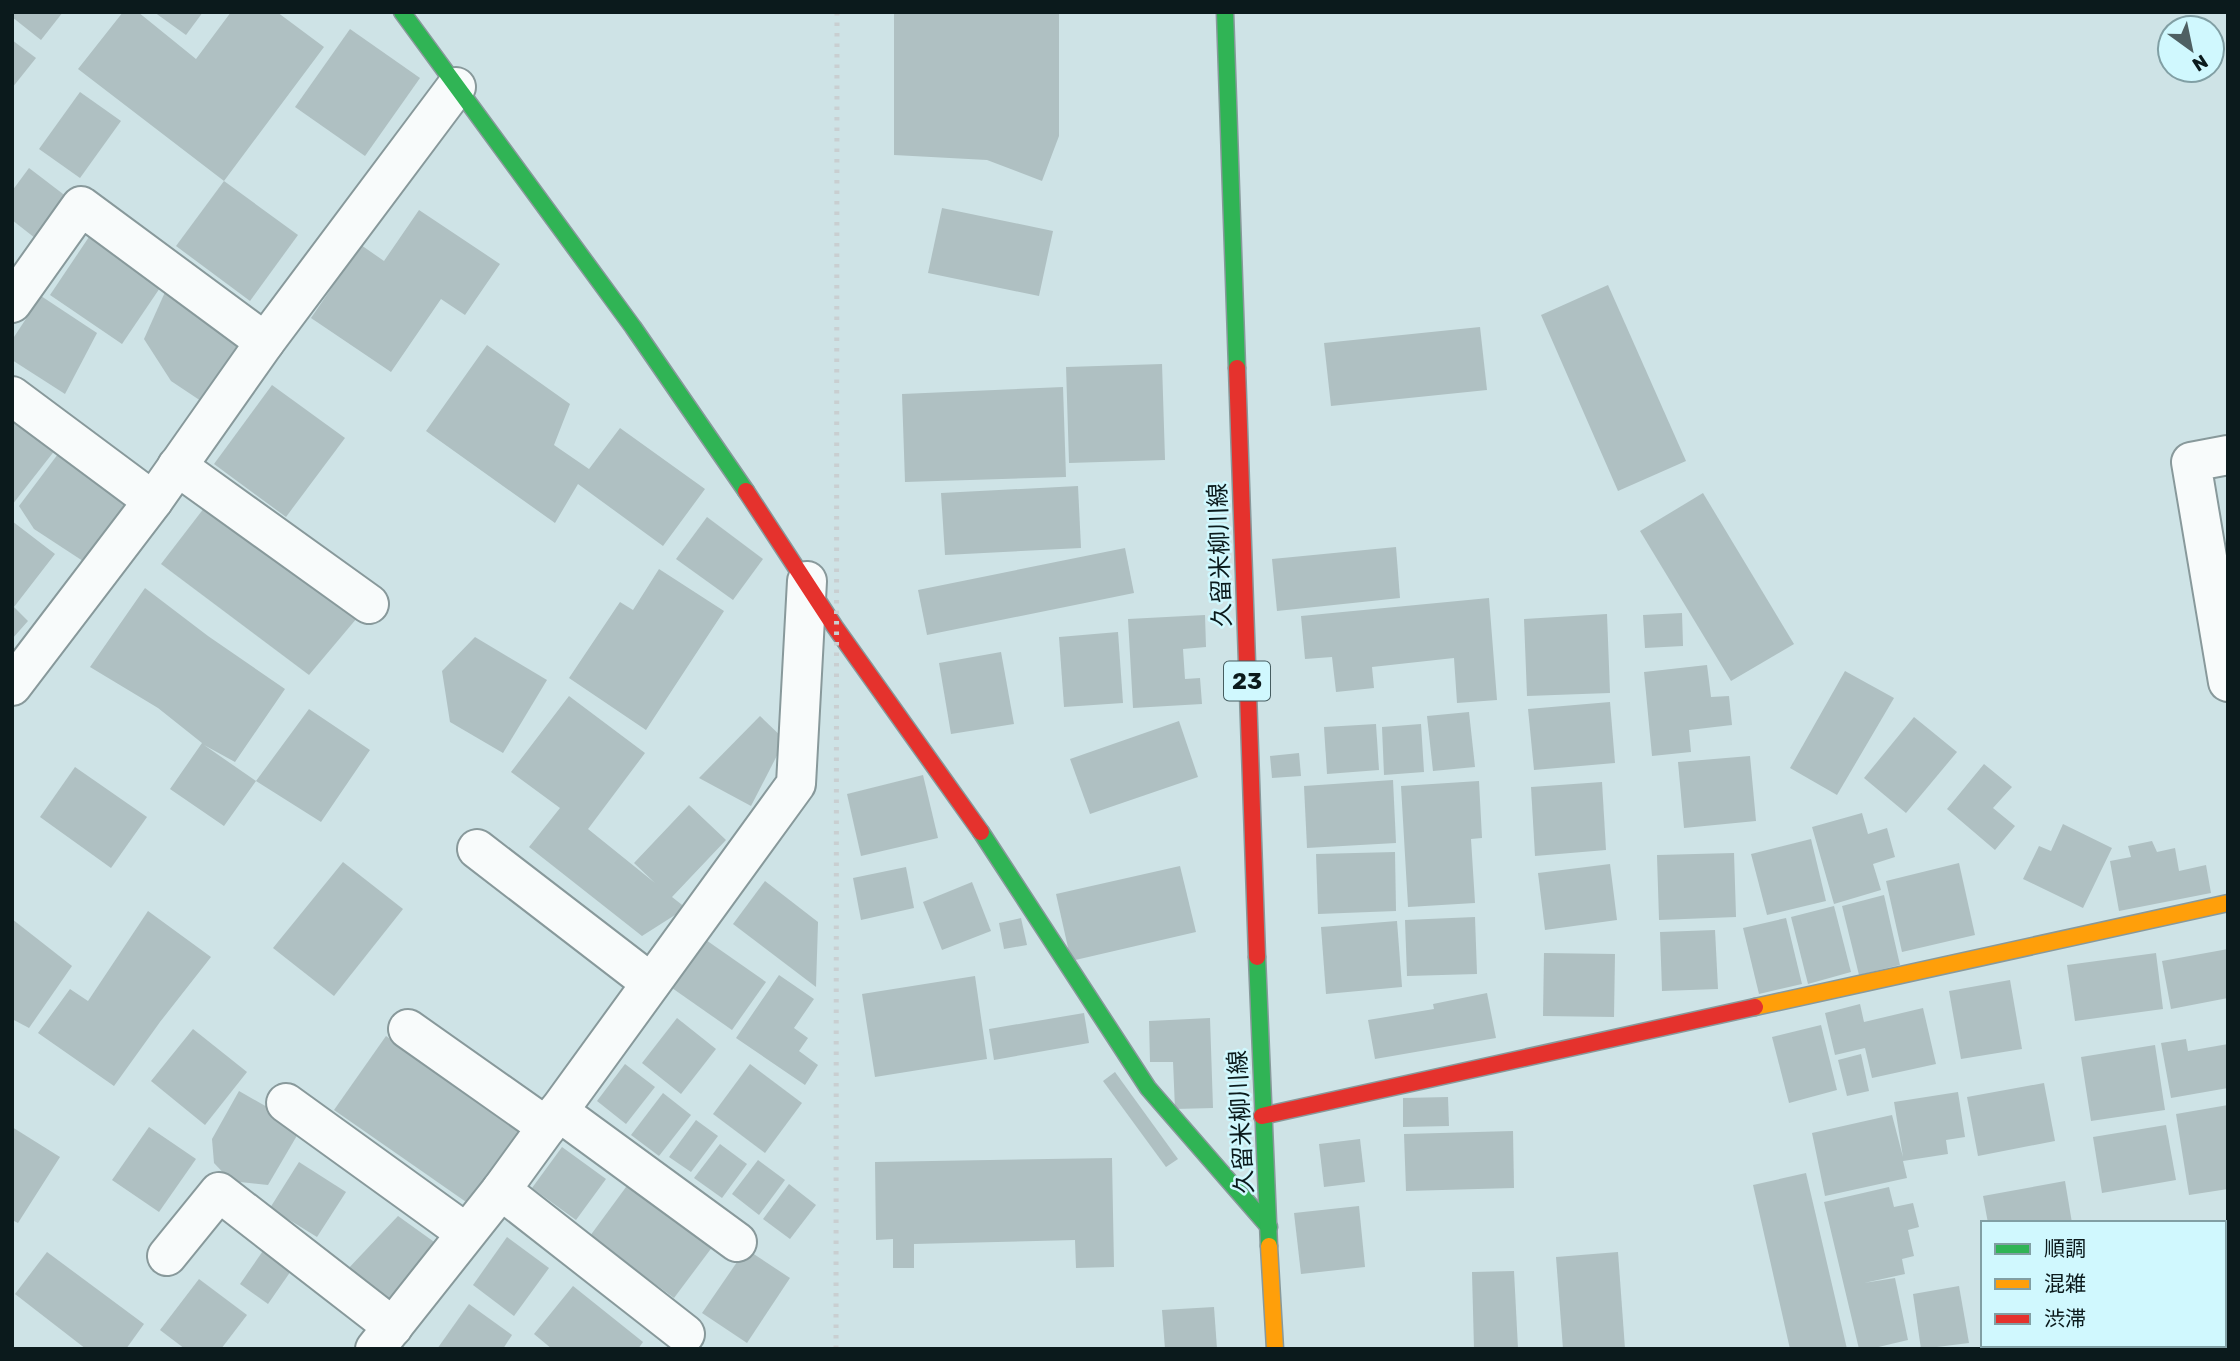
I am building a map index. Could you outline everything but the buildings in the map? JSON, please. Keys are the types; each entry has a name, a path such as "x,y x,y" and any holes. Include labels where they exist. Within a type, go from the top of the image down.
{"street":[{"path":"402,12 633,327 807,581 835,627 1001,861 1148,1088 1269,1227"},
{"name":"久留米柳川線","path":"1225,12 1262,1116 1275,1349"},
{"path":"12,686 153,501 265,342 456,87"},
{"path":"12,303 81,206 265,342"},
{"path":"12,396 153,501"},
{"path":"2228,455 2191,462 2228,681"},
{"path":"177,466 369,604"},
{"path":"167,1256 219,1192 384,1338 501,1190 796,784 807,581"},
{"path":"477,849 652,984"},
{"path":"1262,1116 2228,903"},
{"path":"408,1029 553,1119 737,1242"},
{"path":"286,1103 466,1233"},
{"path":"501,1190 685,1334"}],"railway":[{"path":"836,1349 837,12"}],"traffic: fast":[{"path":"402,12 633,327 746,491"},
{"path":"1225,12 1237,368"},
{"path":"981,832 1148,1088 1269,1227"},
{"path":"1257,957 1269,1246"}],"traffic: slow":[{"path":"1755,1007 2228,903"},
{"path":"1269,1246 1275,1349"}],"traffic: jam":[{"path":"1237,368 1257,957"},
{"path":"746,491 835,627 981,832"},
{"path":"1262,1116 1755,1007"}]}
